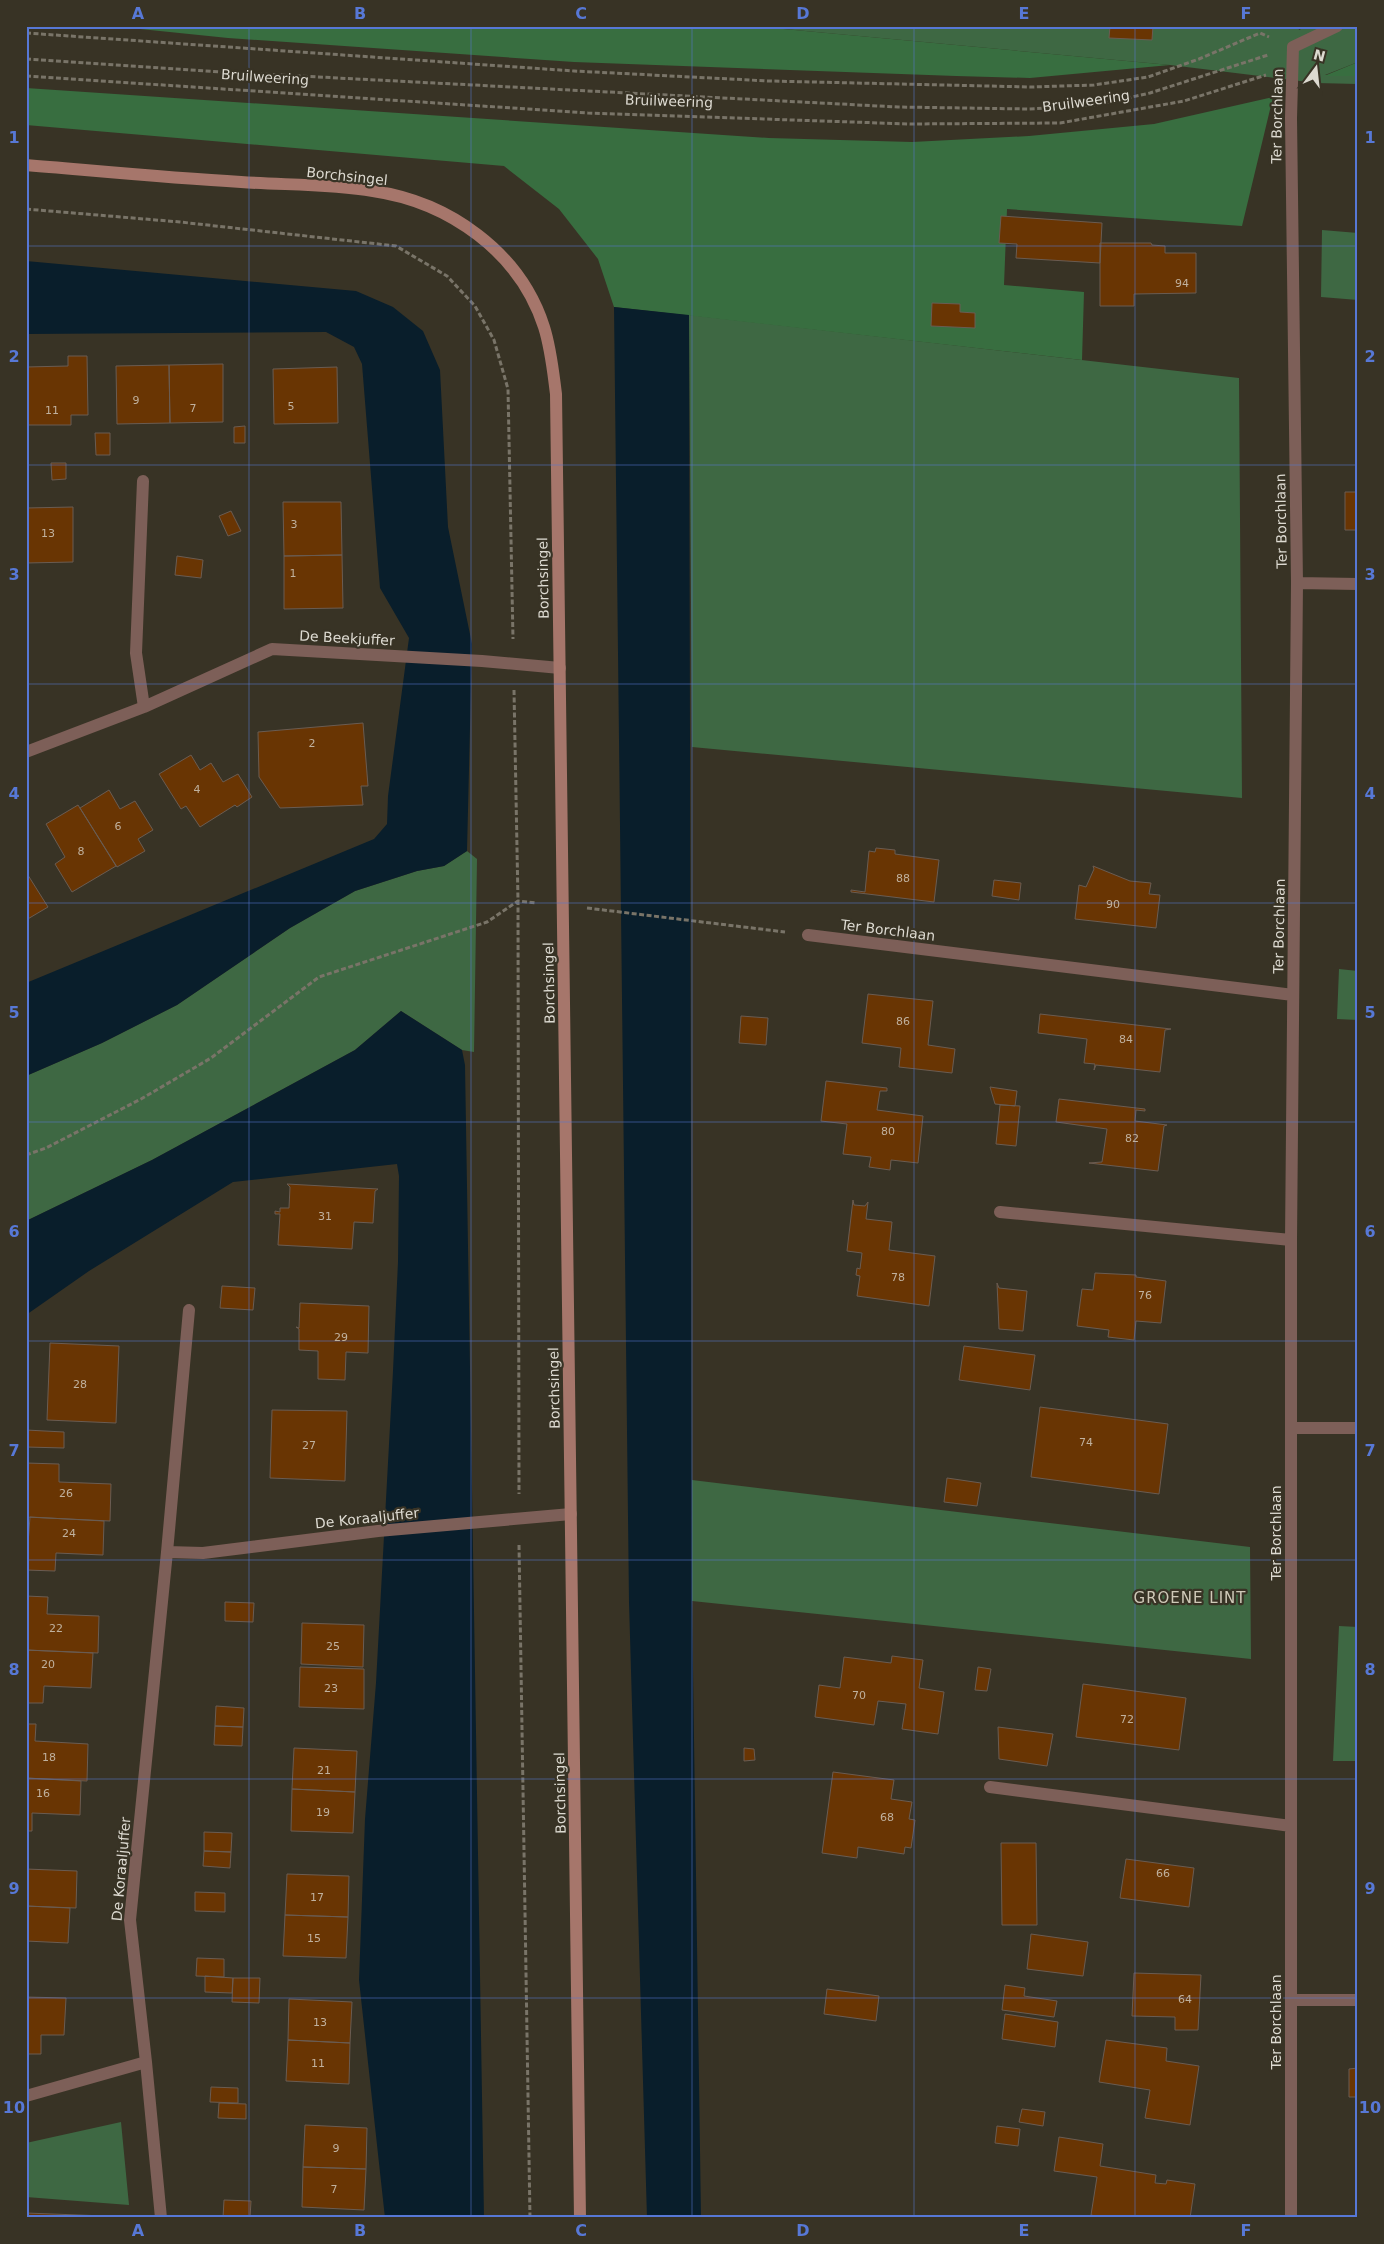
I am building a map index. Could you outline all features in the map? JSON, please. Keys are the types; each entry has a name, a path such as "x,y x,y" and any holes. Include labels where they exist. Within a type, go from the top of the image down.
{"main road":[{"name":"Borchsingel","path":"26,165 180,179 373,191 411,200 444,213 474,230 499,252 534,302 544,326 552,358 556,394 580,2218"}],"street":[{"path":"1293,47 1337,26"},
{"name":"Ter Borchlaan","path":"1291,2218 1291,1240 1297,583 1291,118 1293,47"},
{"path":"143,481 136,653 144,707"},
{"path":"1297,583 1358,584"},
{"name":"De Beekjuffer","path":"26,752 144,707 272,649 382,654 560,668"},
{"name":"Ter Borchlaan","path":"808,935 1293,995"},
{"path":"1000,1212 1291,1240"},
{"name":"De Koraaljuffer","path":"161,2218 130,1920 189,1310"},
{"path":"1291,1428 1358,1428"},
{"name":"De Koraaljuffer","path":"167,1552 203,1553 378,1531 571,1514"},
{"path":"990,1787 1290,1826"},
{"path":"1291,2000 1358,2000"},
{"path":"26,2096 146,2062"}],"path":[{"name":"Bruilweering","path":"26,32 594,72 769,81 1031,87 1094,85 1148,77 1199,59 1260,33 1293,47"},
{"name":"Bruilweering","path":"26,59 222,72 898,107 1029,109 1096,105 1150,93 1293,47"},
{"name":"Bruilweering","path":"26,76 588,113 910,124 1060,122 1184,101 1271,74 1293,47"},
{"path":"26,209 180,222 396,246 448,276 475,306 494,340 508,389 518,901 518,1520 530,2218"},
{"path":"26,1155 46,1148 141,1099 211,1058 319,977 487,922 518,901"},
{"path":"611,912 808,935"}],"green space":[{"path":"111,26 751,26 1170,65 1030,78 574,62 228,38"},
{"path":"751,26 1298,26 1299,30 1307,26 1358,26 1358,62 1325,75 1358,76 1358,84 1316,83 1170,65"},
{"path":"1358,62 1358,76 1324,76"},
{"path":"26,88 769,138 912,142 1029,136 1154,124 1273,97 1242,226 1007,209 1004,285 1084,292 1082,360 614,307 598,259 559,209 504,166 26,125"},
{"path":"1322,230 1358,233 1358,300 1321,297"},
{"path":"689,315 1239,378 1242,798 692,747"},
{"path":"467,851 477,859 474,1052 462,1050 401,1011 355,1050 152,1160 26,1221 26,1076 102,1043 177,1005 290,928 355,891 417,871 444,866"},
{"path":"1339,969 1358,971 1358,1020 1337,1019"},
{"path":"692,1480 1250,1547 1251,1659 692,1601"},
{"path":"1339,1626 1358,1627 1358,1761 1333,1761"},
{"path":"121,2122 129,2205 26,2197 26,2143"}],"water":[{"path":"26,261 356,291 393,307 423,331 440,370 448,527 472,644 467,851 444,866 417,871 355,891 290,928 177,1005 102,1043 26,1076 26,983 374,839 387,824 388,796 409,638 380,588 362,364 354,347 326,332 26,334"},
{"path":"614,307 689,315 692,1601 701,2218 647,2218 629,1602"},
{"path":"401,1011 462,1050 465,1065 484,2218 385,2218 359,1980 365,1819 376,1683 393,1371 398,1262 399,1176 397,1164 233,1182 89,1271 26,1315 26,1221 152,1160 355,1050"}],"building":[{"path":"1110,26 1153,26 1152,40 1109,38"},
{"path":"1001,216 1102,223 1100,263 1016,258 1017,244 999,243"},
{"path":"1100,243 1151,243 1152,245 1165,246 1165,253 1196,253 1196,293 1134,294 1134,306 1100,306"},
{"path":"932,303 960,304 960,312 975,313 975,328 931,326"},
{"path":"68,356 87,356 88,415 71,415 71,425 26,425 26,367 68,366"},
{"path":"223,364 223,422 170,423 169,365"},
{"path":"169,365 170,423 117,424 116,366"},
{"path":"337,367 338,423 274,424 273,369"},
{"path":"245,426 245,443 234,443 234,427"},
{"path":"95,433 110,433 110,455 96,455"},
{"path":"51,463 66,463 66,479 52,480"},
{"path":"1345,492 1358,492 1358,530 1345,530"},
{"path":"283,502 341,502 342,555 284,556"},
{"path":"73,507 73,562 26,563 26,508"},
{"path":"231,511 241,531 228,536 219,516"},
{"path":"342,555 343,608 284,609 284,556"},
{"path":"177,556 203,560 201,578 175,575"},
{"path":"363,723 368,786 361,786 363,805 280,808 259,777 258,732"},
{"path":"191,755 200,770 211,763 223,782 238,774 252,797 237,807 235,805 200,827 186,806 181,809 159,774"},
{"path":"109,790 120,809 135,801 153,830 138,839 145,851 117,867 80,808"},
{"path":"78,805 116,866 72,892 55,864 65,857 46,824"},
{"path":"876,848 895,850 895,854 939,860 934,902 851,892 851,890 865,892 869,851 875,852"},
{"path":"1093,866 1130,881 1151,883 1149,894 1160,895 1156,928 1075,919 1079,885 1086,887 1094,869"},
{"path":"26,872 48,907 26,920"},
{"path":"994,880 1021,883 1019,900 992,896"},
{"path":"868,994 933,1001 928,1045 955,1049 952,1073 899,1067 901,1048 862,1043"},
{"path":"1040,1014 1171,1029 1165,1030 1160,1072 1096,1065 1094,1070 1095,1064 1084,1063 1087,1039 1038,1033"},
{"path":"741,1016 768,1018 766,1045 739,1043"},
{"path":"826,1081 887,1088 887,1091 880,1091 877,1110 923,1116 918,1163 891,1160 890,1170 869,1167 871,1157 843,1154 847,1124 821,1121"},
{"path":"990,1087 1017,1091 1015,1106 995,1104"},
{"path":"1059,1099 1145,1109 1145,1111 1136,1110 1135,1121 1167,1125 1164,1126 1158,1171 1089,1163 1102,1162 1107,1129 1056,1122"},
{"path":"1000,1105 1020,1106 1016,1146 996,1144"},
{"path":"287,1184 378,1189 375,1191 373,1223 354,1222 352,1249 278,1245 280,1214 275,1214 275,1211 280,1212 280,1208 289,1208 290,1187"},
{"path":"853,1200 854,1205 865,1206 868,1202 866,1219 892,1222 889,1250 935,1256 929,1306 857,1296 860,1276 856,1275 857,1268 860,1269 862,1253 847,1251"},
{"path":"1095,1273 1136,1275 1136,1277 1166,1281 1161,1323 1136,1321 1134,1340 1108,1337 1109,1330 1077,1326 1082,1289 1093,1290"},
{"path":"997,1283 999,1288 1027,1291 1023,1331 999,1329"},
{"path":"222,1286 255,1288 253,1310 220,1308"},
{"path":"300,1303 369,1306 368,1353 346,1352 345,1380 318,1379 318,1351 299,1350 299,1329 296,1327 299,1328"},
{"path":"50,1343 119,1346 116,1423 47,1420"},
{"path":"964,1346 1035,1355 1030,1390 959,1380"},
{"path":"1040,1407 1168,1424 1159,1494 1031,1477"},
{"path":"272,1410 347,1411 345,1481 270,1478"},
{"path":"26,1430 64,1432 64,1448 26,1447"},
{"path":"26,1463 59,1464 59,1482 111,1484 110,1521 26,1517"},
{"path":"947,1478 981,1483 977,1506 944,1502"},
{"path":"30,1517 104,1521 103,1555 56,1553 55,1571 26,1570"},
{"path":"26,1596 48,1597 47,1614 99,1616 98,1653 26,1650"},
{"path":"225,1602 254,1603 253,1622 225,1621"},
{"path":"302,1623 364,1625 363,1667 301,1664"},
{"path":"26,1650 93,1653 91,1688 44,1686 43,1703 26,1703"},
{"path":"892,1656 923,1660 919,1688 944,1692 938,1734 902,1729 906,1704 878,1701 874,1725 815,1717 819,1685 840,1688 844,1657 891,1663"},
{"path":"300,1667 364,1669 364,1709 299,1707"},
{"path":"978,1667 991,1669 987,1691 975,1690"},
{"path":"1083,1684 1186,1698 1179,1750 1076,1737"},
{"path":"216,1706 244,1708 243,1727 215,1726"},
{"path":"26,1724 36,1724 35,1741 88,1744 87,1781 26,1778"},
{"path":"215,1726 243,1727 242,1746 214,1745"},
{"path":"998,1727 1053,1734 1047,1766 999,1759"},
{"path":"294,1748 357,1751 355,1792 292,1789"},
{"path":"744,1748 754,1749 755,1760 744,1761"},
{"path":"833,1772 894,1780 891,1799 912,1802 909,1819 915,1820 911,1848 905,1847 904,1854 858,1847 857,1858 822,1853"},
{"path":"26,1778 81,1781 80,1815 32,1813 32,1831 26,1831"},
{"path":"292,1789 355,1792 353,1833 291,1831"},
{"path":"204,1832 232,1833 231,1852 204,1851"},
{"path":"1001,1843 1036,1843 1037,1925 1002,1925"},
{"path":"204,1851 231,1852 230,1868 203,1866"},
{"path":"1126,1859 1194,1868 1189,1907 1120,1898"},
{"path":"26,1869 77,1871 76,1908 26,1906"},
{"path":"287,1874 349,1876 348,1917 285,1915"},
{"path":"195,1892 225,1893 225,1912 195,1911"},
{"path":"26,1906 70,1908 68,1943 26,1941"},
{"path":"285,1915 348,1917 346,1958 283,1956"},
{"path":"1031,1934 1088,1942 1083,1976 1027,1969"},
{"path":"197,1958 224,1959 224,1977 196,1976"},
{"path":"1134,1973 1201,1975 1198,2030 1175,2030 1175,2017 1132,2016"},
{"path":"205,1976 233,1978 232,1993 205,1992"},
{"path":"233,1978 260,1978 259,2003 232,2002"},
{"path":"1005,1985 1025,1988 1024,1996 1057,2001 1054,2017 1002,2010"},
{"path":"827,1989 879,1996 876,2021 824,2014"},
{"path":"26,1997 66,1998 64,2035 41,2035 41,2054 26,2054"},
{"path":"289,1999 352,2002 350,2043 288,2040"},
{"path":"1005,2014 1058,2022 1055,2047 1002,2039"},
{"path":"288,2040 350,2043 349,2084 286,2081"},
{"path":"1106,2040 1167,2048 1166,2061 1199,2066 1190,2125 1145,2118 1150,2090 1099,2082"},
{"path":"1358,2068 1358,2097 1349,2097 1349,2069"},
{"path":"211,2087 238,2088 238,2103 210,2102"},
{"path":"219,2103 246,2104 246,2119 218,2118"},
{"path":"1022,2109 1045,2112 1043,2126 1019,2122"},
{"path":"305,2125 367,2128 366,2169 303,2167"},
{"path":"997,2126 1020,2129 1018,2146 995,2143"},
{"path":"1059,2137 1103,2144 1100,2166 1156,2175 1155,2183 1166,2184 1167,2180 1195,2184 1190,2218 1106,2218 1091,2215 1097,2177 1054,2171"},
{"path":"303,2167 366,2169 364,2210 302,2207"},
{"path":"224,2200 251,2201 250,2218 223,2218"},
{"path":"26,2213 105,2216 105,2218 26,2218"}],"district":[{"name":"GROENE LINT","path":"1190,1598"}]}
